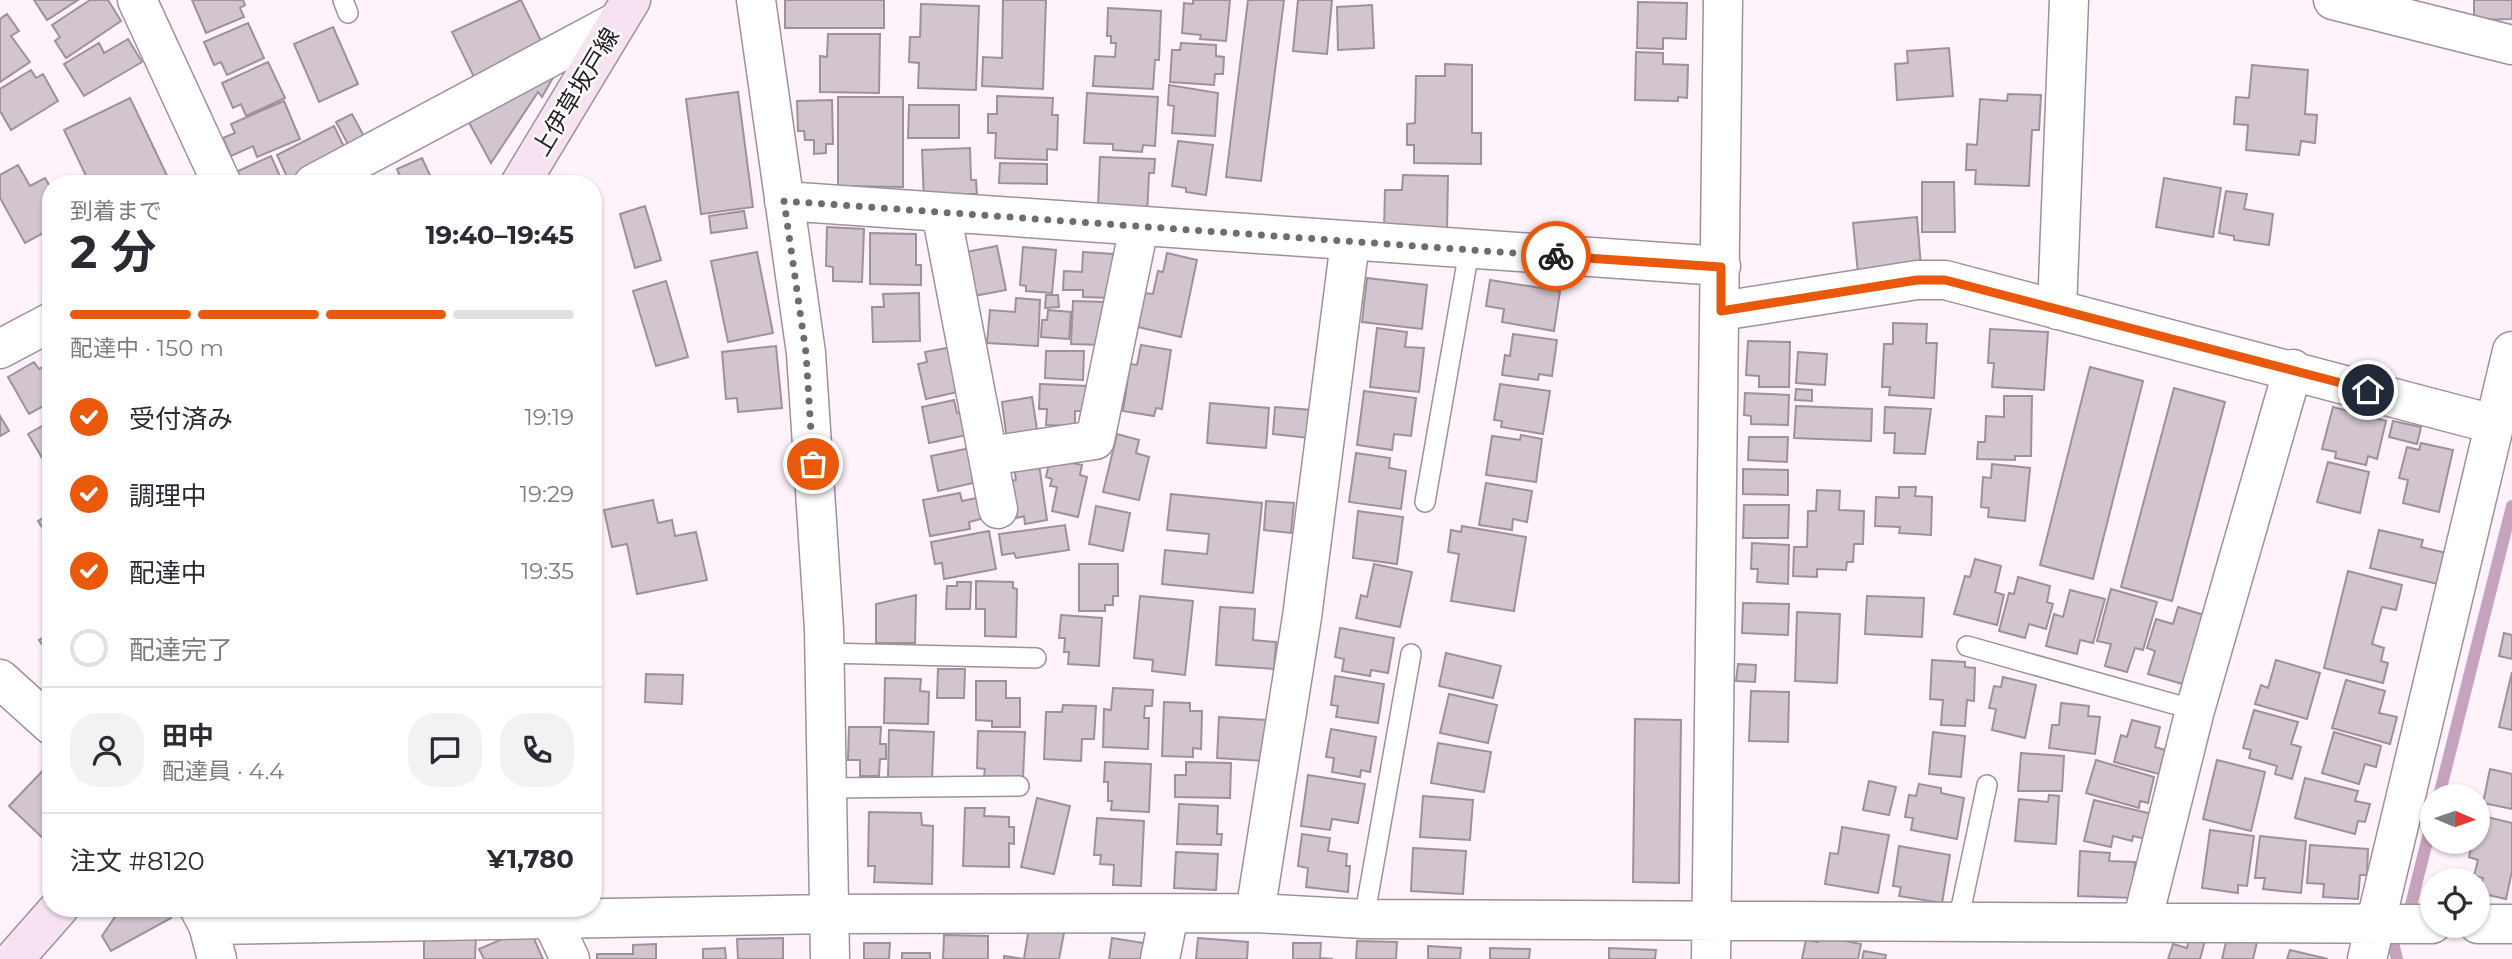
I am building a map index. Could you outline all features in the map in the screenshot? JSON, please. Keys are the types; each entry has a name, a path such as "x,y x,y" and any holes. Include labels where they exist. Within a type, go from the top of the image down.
{"main road":[{"name":"上伊草坂戸線","path":"525,175 624,10"},
{"path":"14,959 51,917"}],"street":[{"path":"137,0 218,175"},
{"path":"756,0 806,353 824,653 830,959"},
{"path":"1711,959 1723,0"},
{"path":"2057,310 2069,0"},
{"path":"2333,0 2512,45"},
{"path":"329,175 624,10"},
{"path":"784,201 1721,267"},
{"path":"941,212 998,509"},
{"path":"989,456 1095,440 1139,227"},
{"path":"1255,913 1303,617 1350,242"},
{"path":"1721,311 1917,280 1945,280 2293,369 2493,424"},
{"path":"0,349 42,327"},
{"path":"2371,941 2512,351"},
{"path":"2142,922 2195,710 2293,369"},
{"path":"0,679 42,717"},
{"path":"208,931 551,919 829,914 1255,913 1364,919 2142,922 2371,941 2420,927"},
{"path":"1160,959 1169,914"},
{"path":"551,919 570,959"},
{"path":"2490,924 2512,924"}],"lane":[{"path":"1425,502 1469,251"},
{"path":"1967,646 2195,710"},
{"path":"824,653 1036,657"},
{"path":"1364,919 1411,654"},
{"path":"1958,922 1987,785"},
{"path":"827,788 1019,786"}],"building":[{"path":"34,0 78,0 47,20"},
{"path":"90,0 108,0 121,21 66,58 55,41 60,37 52,25"},
{"path":"192,0 243,0 245,5 240,8 244,17 206,33"},
{"path":"521,0 543,45 475,79 452,32"},
{"path":"785,0 884,0 884,28 785,28"},
{"path":"1003,0 1046,0 1043,89 982,86 983,57 1002,58"},
{"path":"1193,0 1230,0 1226,41 1200,39 1201,35 1182,33 1184,3 1193,4"},
{"path":"1248,0 1284,0 1261,181 1226,177"},
{"path":"1298,0 1332,0 1327,54 1293,51"},
{"path":"2474,0 2512,0 2512,19 2474,20"},
{"path":"1638,2 1687,3 1686,39 1663,38 1663,49 1637,48"},
{"path":"921,4 979,6 976,90 918,88 919,63 909,62 910,37 920,37"},
{"path":"1372,5 1374,48 1338,50 1337,7"},
{"path":"1108,8 1161,11 1159,60 1155,60 1153,89 1093,86 1095,56 1115,57 1116,43 1111,43 1111,36 1107,36"},
{"path":"7,14 19,31 11,36 30,62 0,82 0,19"},
{"path":"248,23 264,58 227,75 221,62 214,65 204,42"},
{"path":"333,27 358,84 319,102 294,44"},
{"path":"828,34 880,34 879,93 820,92 820,56 827,57"},
{"path":"128,39 142,62 84,96 64,64 99,43 104,53"},
{"path":"1181,43 1216,45 1216,56 1224,57 1223,74 1215,74 1214,85 1170,82 1172,50 1180,50"},
{"path":"1949,48 1953,96 1897,100 1895,64 1908,63 1907,51"},
{"path":"1636,52 1663,53 1663,64 1688,65 1687,98 1678,97 1678,101 1635,100"},
{"path":"268,62 285,98 246,116 241,104 233,108 222,83"},
{"path":"1445,64 1472,65 1472,133 1481,133 1481,164 1414,163 1414,145 1407,145 1407,124 1415,123 1416,76 1445,76"},
{"path":"2252,65 2308,70 2305,114 2317,115 2315,143 2301,141 2299,155 2246,150 2248,125 2234,124 2236,97 2249,98"},
{"path":"31,70 36,78 43,74 58,101 11,130 0,111 0,89"},
{"path":"554,76 542,97 538,92 491,163 466,117"},
{"path":"1169,85 1218,93 1215,136 1172,133 1174,106 1168,105"},
{"path":"738,92 753,207 701,214 686,99"},
{"path":"1087,93 1158,97 1155,146 1143,145 1142,152 1113,150 1113,144 1084,143"},
{"path":"2008,94 2041,95 2039,130 2032,130 2029,186 1975,184 1976,170 1966,170 1967,144 1977,145 1980,99 2007,101"},
{"path":"997,96 1053,98 1052,115 1058,115 1057,150 1047,149 1047,160 995,158 996,133 988,133 988,114 997,114"},
{"path":"838,97 903,97 903,187 838,186"},
{"path":"130,98 167,175 86,175 64,130"},
{"path":"832,100 833,144 826,144 826,153 814,154 814,140 805,140 804,131 798,131 797,101"},
{"path":"284,101 300,139 257,157 253,146 231,156 223,138 235,133 231,124"},
{"path":"909,105 959,105 959,138 908,138"},
{"path":"352,114 366,140 350,148 336,122"},
{"path":"334,126 348,155 308,175 286,175 277,155"},
{"path":"1178,141 1213,145 1206,195 1186,192 1186,188 1172,186"},
{"path":"970,148 971,180 976,180 977,194 970,194 971,201 924,202 922,150"},
{"path":"271,156 279,175 237,175 236,172"},
{"path":"1100,157 1155,159 1154,173 1149,173 1147,217 1098,207"},
{"path":"422,158 430,175 399,175 397,169"},
{"path":"1000,163 1047,164 1047,184 999,183"},
{"path":"18,165 30,186 42,180 42,234 25,243 0,198 0,175"},
{"path":"1403,175 1448,176 1447,231 1384,230 1385,190 1402,190"},
{"path":"2164,178 2221,188 2213,237 2156,227"},
{"path":"1922,182 1954,182 1955,232 1922,232"},
{"path":"2226,191 2247,194 2244,209 2273,214 2269,245 2234,240 2234,236 2219,233"},
{"path":"645,206 661,260 635,268 620,214"},
{"path":"744,211 747,228 711,233 709,216"},
{"path":"1917,217 1921,267 1858,273 1853,223"},
{"path":"827,227 864,229 862,282 833,281 833,267 826,266"},
{"path":"870,233 916,234 916,265 921,265 921,285 870,284"},
{"path":"997,246 1006,290 974,296 966,252"},
{"path":"1023,247 1056,250 1052,293 1026,291 1026,286 1020,285"},
{"path":"757,252 773,333 728,342 711,261"},
{"path":"1083,252 1114,254 1112,298 1083,297 1083,290 1063,290 1064,271 1082,272"},
{"path":"1167,253 1197,260 1181,337 1138,327 1145,293 1153,294 1158,271 1163,272"},
{"path":"1367,278 1427,285 1422,329 1362,322"},
{"path":"1490,280 1560,291 1554,331 1502,322 1504,309 1486,306"},
{"path":"666,281 688,357 656,366 633,291"},
{"path":"919,293 920,341 873,342 872,307 884,307 883,294"},
{"path":"1046,295 1058,295 1059,307 1045,308"},
{"path":"1016,298 1040,300 1038,346 987,343 990,310 1015,312"},
{"path":"1073,301 1104,302 1103,345 1071,344"},
{"path":"1048,310 1071,312 1069,339 1041,337 1042,320 1047,320"},
{"path":"1893,323 1927,324 1926,343 1937,343 1934,398 1889,395 1890,387 1882,387 1884,344 1893,344"},
{"path":"1377,328 1407,332 1405,347 1424,348 1419,392 1370,387"},
{"path":"1990,329 2048,332 2044,390 1992,387 1994,363 1988,363"},
{"path":"1513,334 1557,340 1552,376 1539,374 1538,380 1502,375 1505,355 1510,356"},
{"path":"1748,341 1790,342 1789,387 1759,387 1759,376 1746,375"},
{"path":"1141,345 1171,350 1162,409 1156,408 1154,416 1123,411 1130,364 1137,365"},
{"path":"776,346 782,408 738,412 737,398 726,399 722,352"},
{"path":"952,347 962,391 926,399 918,364 927,362 925,352"},
{"path":"1046,351 1084,351 1083,380 1045,378"},
{"path":"1798,352 1827,354 1825,385 1796,383"},
{"path":"34,362 39,369 42,367 42,407 29,414 8,377"},
{"path":"2090,367 2143,381 2093,579 2040,565"},
{"path":"1040,384 1088,386 1087,411 1075,411 1075,426 1046,425 1047,409 1039,409"},
{"path":"1500,384 1550,391 1543,434 1501,427 1502,421 1494,420"},
{"path":"2174,388 2225,402 2172,601 2121,587"},
{"path":"1796,389 1812,390 1812,401 1795,400"},
{"path":"1364,391 1416,398 1411,436 1394,434 1392,450 1357,445"},
{"path":"1745,393 1789,395 1788,425 1751,424 1751,416 1744,415"},
{"path":"2004,396 2032,396 2031,456 2015,456 2015,460 1977,459 1978,442 1985,442 1986,416 2004,417"},
{"path":"1032,397 1038,436 1007,441 1002,402"},
{"path":"954,400 957,413 967,410 971,434 929,443 922,407"},
{"path":"1210,403 1269,408 1266,448 1207,443"},
{"path":"1796,406 1872,409 1871,441 1794,438"},
{"path":"1275,407 1312,410 1309,438 1273,434"},
{"path":"1885,407 1931,409 1925,454 1894,453 1895,433 1884,433"},
{"path":"2333,407 2386,421 2377,459 2368,456 2366,465 2335,458 2336,452 2322,449"},
{"path":"0,416 9,431 0,436"},
{"path":"2393,421 2421,427 2417,444 2389,437"},
{"path":"42,426 42,458 28,434"},
{"path":"1117,434 1139,440 1136,453 1149,457 1139,500 1103,492"},
{"path":"1521,435 1542,439 1536,482 1486,475 1492,436 1520,440"},
{"path":"1749,437 1788,437 1787,462 1748,460"},
{"path":"2421,443 2453,450 2439,512 2403,503 2408,480 2399,478 2407,447 2419,450"},
{"path":"970,448 977,482 938,491 931,456"},
{"path":"1356,453 1390,458 1389,468 1406,471 1401,509 1349,502"},
{"path":"1050,458 1082,465 1080,475 1087,477 1078,517 1052,511 1057,487 1050,486 1052,479 1046,477"},
{"path":"2328,462 2369,472 2360,513 2317,502"},
{"path":"1039,464 1047,520 1025,524 1024,516 1017,518 1005,482 1016,480 1014,468"},
{"path":"1992,464 2030,468 2025,521 1988,517 1989,508 1981,507 1983,477 1991,478"},
{"path":"1743,469 1788,470 1788,495 1743,494"},
{"path":"1486,483 1532,491 1527,522 1513,519 1512,530 1479,525"},
{"path":"1899,487 1916,487 1915,496 1932,497 1931,535 1899,533 1900,527 1875,526 1876,497 1899,498"},
{"path":"1817,490 1840,491 1839,510 1864,511 1863,544 1854,544 1853,562 1847,562 1846,570 1817,569 1817,577 1793,576 1794,547 1807,547 1808,511 1816,511"},
{"path":"960,493 962,501 977,498 981,519 969,522 970,529 930,536 923,500"},
{"path":"1171,494 1262,503 1253,593 1162,584 1165,550 1207,554 1209,534 1167,530"},
{"path":"653,500 658,523 672,520 675,536 696,532 707,580 637,594 627,544 612,547 604,510"},
{"path":"1266,501 1294,503 1291,533 1264,530"},
{"path":"1744,505 1789,505 1788,538 1743,538"},
{"path":"1096,506 1130,513 1123,551 1089,544"},
{"path":"1358,511 1403,517 1397,564 1353,558"},
{"path":"1065,525 1069,550 1016,558 1014,553 1002,555 999,534"},
{"path":"1462,526 1526,537 1514,611 1451,601 1459,554 1448,552 1451,530 1461,532"},
{"path":"2379,530 2423,540 2421,547 2446,553 2438,584 2370,568"},
{"path":"989,531 996,569 944,579 942,563 935,564 931,542"},
{"path":"1752,543 1789,545 1788,584 1757,582 1758,569 1751,569"},
{"path":"1975,559 2001,566 1995,592 2004,595 1997,625 1954,614 1965,576 1970,577"},
{"path":"1079,564 1118,564 1118,596 1113,596 1113,605 1105,605 1105,611 1079,611"},
{"path":"1374,564 1412,572 1400,627 1356,618 1361,595 1367,597"},
{"path":"2348,571 2402,585 2396,610 2382,607 2372,644 2384,648 2381,661 2388,663 2383,683 2324,668"},
{"path":"2018,577 2050,586 2047,602 2053,604 2046,629 2029,624 2025,638 1999,631 2009,593 2014,594"},
{"path":"976,581 1013,582 1013,588 1017,589 1016,637 985,636 985,609 976,609"},
{"path":"957,582 971,582 970,609 946,609 947,586 957,586"},
{"path":"2111,589 2157,602 2143,650 2135,648 2127,672 2105,666 2111,644 2097,641"},
{"path":"2070,590 2105,599 2093,643 2080,640 2077,654 2046,646 2054,614 2063,617"},
{"path":"916,595 915,643 876,643 876,604"},
{"path":"1140,596 1193,601 1185,675 1152,671 1153,660 1134,658"},
{"path":"1867,596 1924,598 1922,637 1865,634"},
{"path":"1743,603 1789,604 1788,635 1742,633"},
{"path":"1220,607 1255,609 1253,640 1276,642 1274,669 1216,665"},
{"path":"2178,607 2207,616 2186,685 2148,674 2155,651 2147,648 2156,619 2173,624"},
{"path":"1797,612 1840,614 1837,683 1795,681"},
{"path":"1061,615 1102,618 1099,666 1068,664 1069,652 1064,652 1065,638 1059,638"},
{"path":"1340,628 1394,638 1388,673 1371,670 1370,676 1342,671 1344,659 1335,657"},
{"path":"2504,633 2512,635 2512,659 2499,656"},
{"path":"1446,653 1501,666 1493,698 1439,686"},
{"path":"1932,660 1965,662 1965,667 1975,668 1974,701 1967,700 1965,726 1941,725 1943,700 1930,699"},
{"path":"2276,660 2320,673 2307,719 2255,704 2261,685 2268,688"},
{"path":"1738,664 1756,665 1755,682 1736,681"},
{"path":"938,669 965,669 964,698 937,698"},
{"path":"2512,672 2512,730 2499,727"},
{"path":"646,674 683,675 682,704 645,702"},
{"path":"1335,676 1384,684 1378,723 1336,717 1338,706 1331,705"},
{"path":"2003,677 2036,685 2025,738 1992,730 1996,709 1989,708 1994,686 2001,687"},
{"path":"885,678 921,679 920,691 929,692 928,724 884,723"},
{"path":"2346,680 2385,691 2379,713 2397,717 2390,744 2332,728"},
{"path":"976,681 1006,681 1006,698 1020,698 1020,727 992,727 992,721 976,720"},
{"path":"1113,688 1153,690 1152,706 1145,706 1144,718 1149,718 1148,749 1103,747 1104,709 1111,710"},
{"path":"1751,691 1789,692 1788,742 1749,741"},
{"path":"1449,694 1497,705 1488,743 1440,733"},
{"path":"1164,702 1190,703 1190,711 1202,711 1201,749 1193,748 1193,757 1162,756"},
{"path":"2061,703 2089,706 2088,716 2100,717 2095,754 2049,748 2052,725 2059,725"},
{"path":"1063,705 1096,706 1094,739 1082,739 1081,761 1044,759 1046,712 1062,712"},
{"path":"2254,710 2298,722 2291,744 2301,747 2292,779 2275,774 2277,766 2249,758 2251,750 2243,748"},
{"path":"1219,717 1266,720 1264,761 1217,758"},
{"path":"1635,719 1681,720 1679,883 1633,882"},
{"path":"2132,720 2160,727 2155,747 2165,750 2159,774 2114,762 2121,735 2127,737"},
{"path":"849,727 881,727 880,744 886,744 886,759 880,759 879,776 860,776 860,760 848,760"},
{"path":"1331,729 1376,737 1370,772 1361,770 1360,777 1332,772 1334,758 1326,757"},
{"path":"889,730 934,732 932,779 888,777"},
{"path":"978,731 1025,732 1023,778 984,776 985,769 977,768"},
{"path":"1933,732 1965,736 1961,777 1929,774"},
{"path":"2334,732 2381,746 2376,767 2365,764 2359,784 2322,773"},
{"path":"1438,743 1491,752 1484,792 1431,783"},
{"path":"2021,753 2064,756 2062,791 2018,791"},
{"path":"2096,760 2154,777 2148,803 2140,801 2139,808 2086,793"},
{"path":"2217,760 2265,772 2251,831 2203,819"},
{"path":"1105,762 1151,764 1149,812 1111,810 1108,782 1104,782"},
{"path":"1186,762 1231,763 1230,798 1175,797 1175,775 1186,775"},
{"path":"2490,769 2512,774 2512,809 2490,804 2490,784 2487,784"},
{"path":"42,771 42,837 9,806"},
{"path":"1308,775 1365,784 1358,823 1332,819 1330,830 1301,826"},
{"path":"2305,778 2358,791 2355,801 2370,804 2365,822 2358,821 2355,834 2295,818"},
{"path":"1869,781 1896,787 1889,815 1863,810"},
{"path":"1919,784 1941,788 1941,793 1964,798 1957,839 1911,830 1913,818 1905,817 1909,795 1916,796"},
{"path":"2049,795 2059,796 2056,844 2015,841 2019,799 2048,802"},
{"path":"1423,796 1473,800 1470,840 1420,837"},
{"path":"1037,798 1070,806 1054,874 1021,867"},
{"path":"2094,800 2152,814 2146,839 2133,836 2132,841 2113,836 2111,847 2084,841"},
{"path":"1179,804 1218,806 1217,834 1222,834 1221,845 1177,844"},
{"path":"965,808 985,808 984,816 1009,817 1009,827 1014,827 1014,844 1009,843 1009,867 963,866"},
{"path":"869,812 921,813 922,825 933,826 932,884 874,882 875,866 868,866"},
{"path":"1097,818 1144,821 1141,886 1113,885 1114,865 1100,864 1101,855 1094,855"},
{"path":"2490,818 2512,823 2512,871 2506,899 2490,895 2490,868 2476,868 2478,860 2469,857 2470,854 2490,854"},
{"path":"1842,827 1889,835 1878,893 1825,884 1830,853 1838,854"},
{"path":"2210,830 2254,836 2247,886 2238,885 2238,893 2202,888"},
{"path":"1302,834 1330,838 1328,851 1347,854 1346,866 1350,866 1348,892 1306,887 1308,868 1298,866"},
{"path":"2260,836 2306,841 2301,893 2263,889 2265,878 2255,878"},
{"path":"2310,845 2368,849 2367,875 2360,875 2358,899 2323,897 2324,884 2307,883"},
{"path":"1899,846 1950,855 1942,903 1899,896 1901,887 1893,886"},
{"path":"1413,848 1466,851 1463,894 1411,891"},
{"path":"2080,851 2110,853 2109,861 2135,862 2133,898 2078,896"},
{"path":"1176,852 1218,854 1216,890 1174,888"},
{"path":"115,917 171,918 111,951 102,936"},
{"path":"1029,927 1064,933 1059,959 1024,959"},
{"path":"531,932 543,959 484,959 479,949 517,933"},
{"path":"424,933 476,934 475,959 424,959"},
{"path":"2228,934 2257,942 2253,959 2222,959"},
{"path":"944,935 988,936 988,959 943,959"},
{"path":"1820,936 1861,944 1858,959 1802,959 1806,940 1818,942"},
{"path":"2190,936 2205,941 2200,959 2168,959 2173,944 2187,948"},
{"path":"783,938 783,959 738,959 737,939"},
{"path":"1112,938 1150,944 1148,959 1109,959"},
{"path":"1198,938 1248,942 1247,959 1196,959"},
{"path":"1357,941 1397,942 1396,959 1356,959"},
{"path":"864,943 890,943 889,959 864,959"},
{"path":"1293,943 1321,943 1320,958 1333,959 1293,959"},
{"path":"656,944 656,959 597,959 597,954 633,954 633,945"},
{"path":"1428,946 1461,948 1460,959 1428,959"},
{"path":"725,948 726,959 703,959 703,949"},
{"path":"1490,948 1530,949 1529,959 1490,959"},
{"path":"1609,948 1656,950 1655,959 1609,959"},
{"path":"2290,950 2328,959 2287,959"},
{"path":"1864,951 1886,955 1885,959 1862,959"},
{"path":"902,953 930,953 930,959 902,959"}],"waterway":[{"path":"2442,784 2512,506"},
{"path":"2397,959 2393,943 2410,909 2424,854"}],"way so far":[{"path":"813,464 806,353 784,201 1556,256"}],"route":[{"path":"1556,256 1721,267 1721,311 1917,280 1945,280 2368,390"}]}
